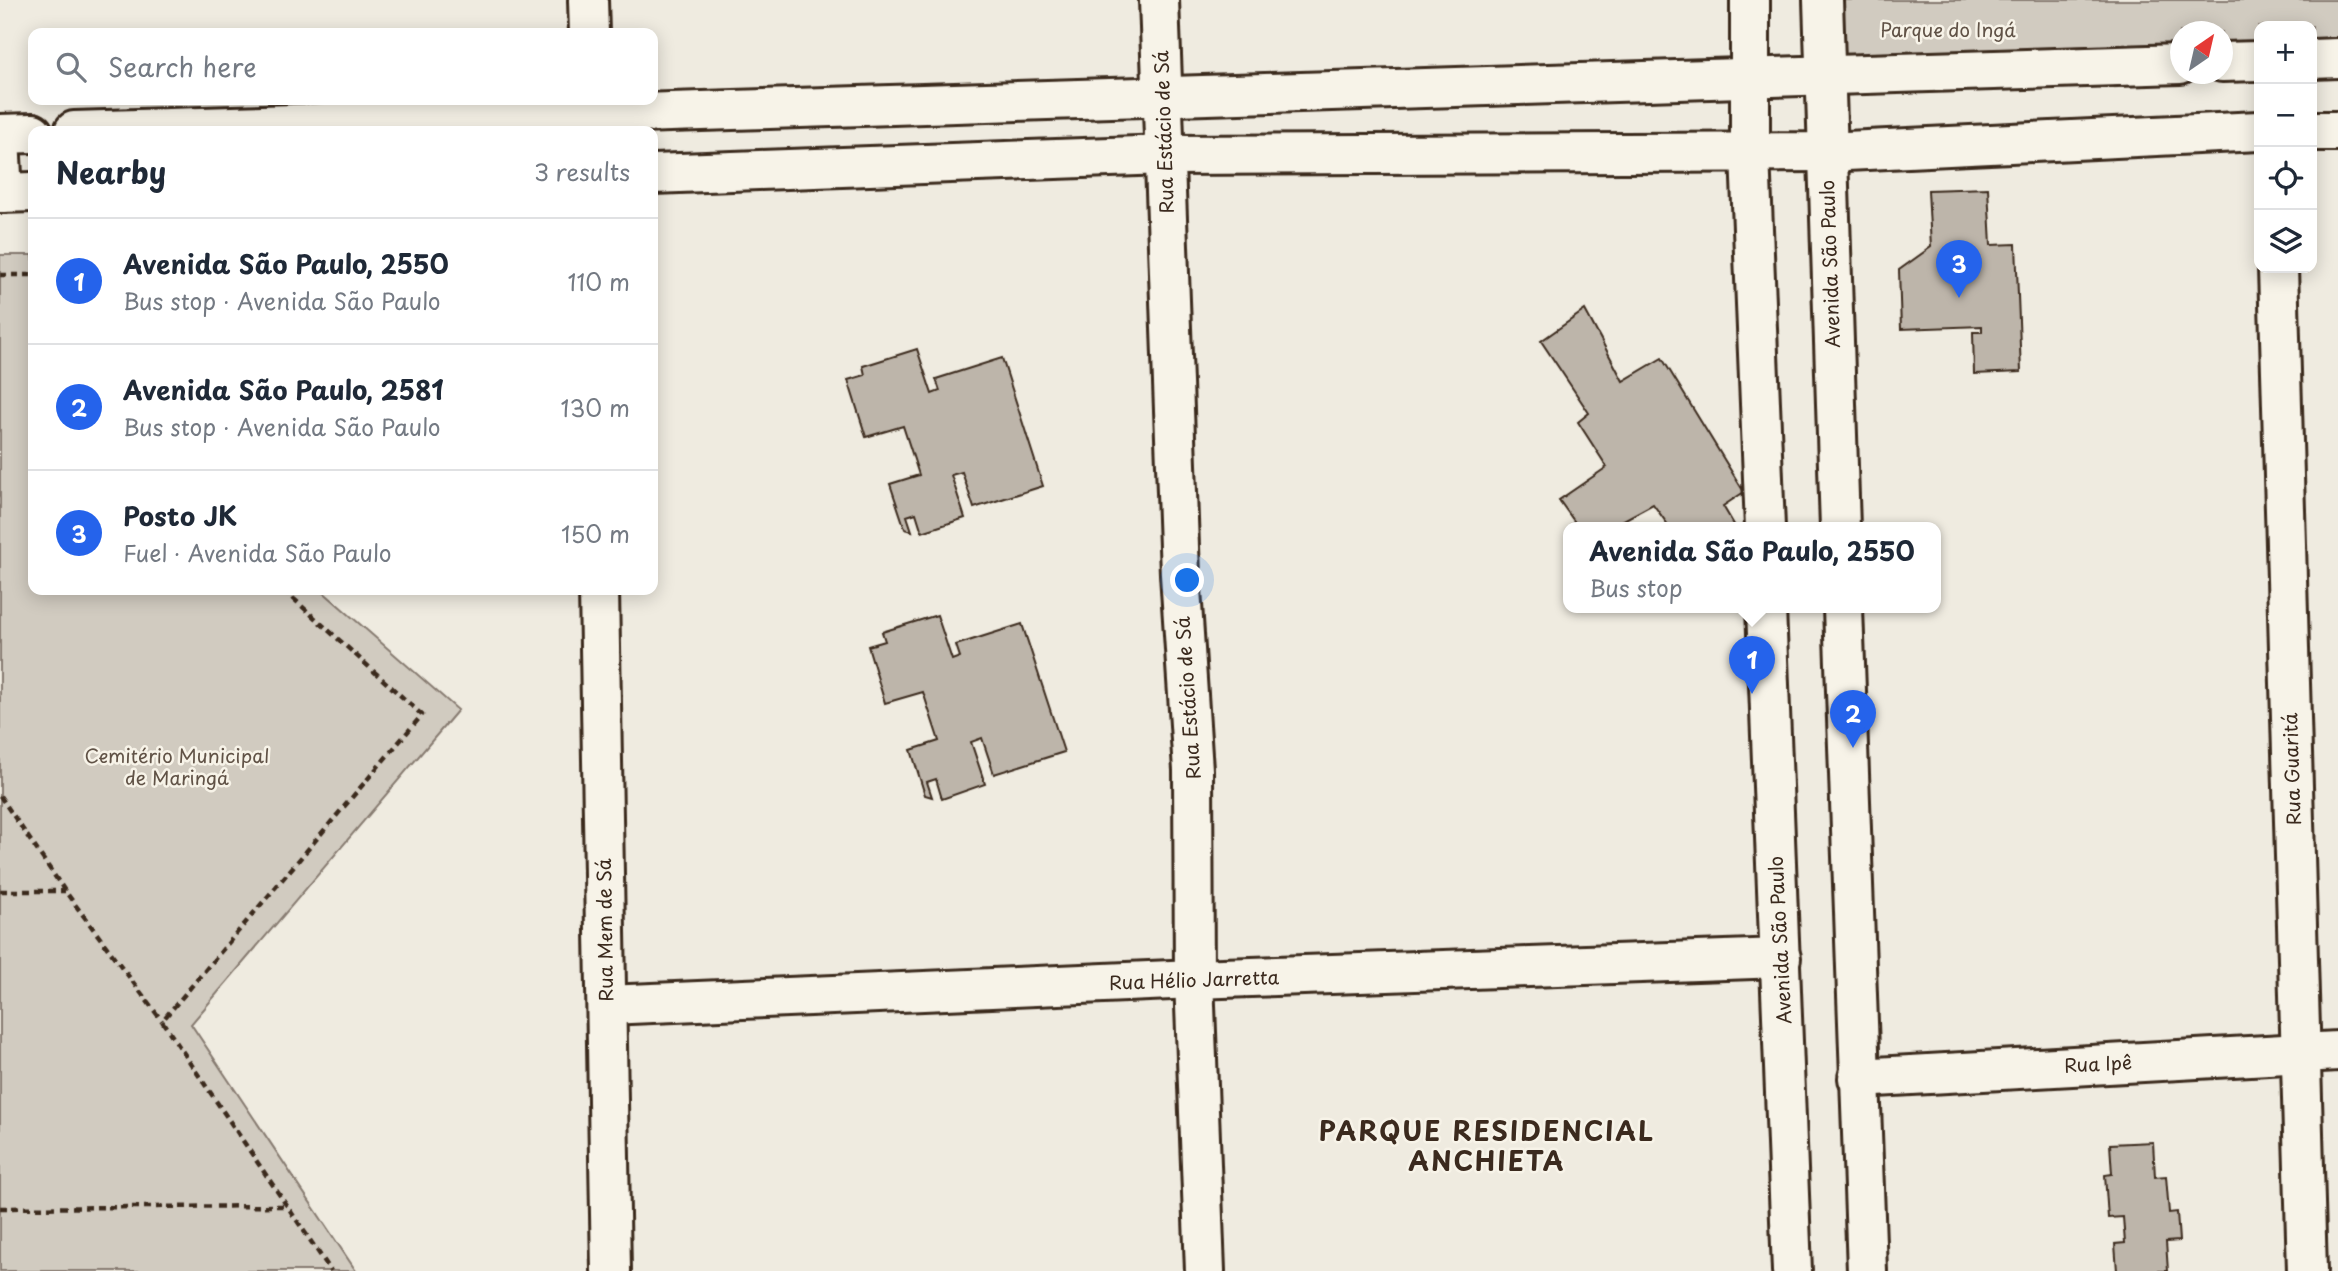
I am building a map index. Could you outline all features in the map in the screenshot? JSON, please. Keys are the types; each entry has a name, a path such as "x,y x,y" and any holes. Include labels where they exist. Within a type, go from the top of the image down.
{"main road":[{"path":"588,0 589,28"},
{"name":"Rua Estácio de Sá","path":"1159,0 1180,574 1193,770 1194,979 1205,1271"},
{"path":"1750,0 1750,154 1765,522"},
{"name":"Avenida São Paulo","path":"1822,0 1840,522"},
{"path":"2317,59 2338,58"},
{"path":"2233,62 2254,61"},
{"path":"236,126 2170,64"},
{"path":"658,174 1165,155 1826,152 2254,131"},
{"path":"2317,131 2338,131"},
{"path":"0,134 28,132"},
{"path":"0,139 12,193"},
{"name":"Rua Guaritá","path":"2278,273 2307,1271"},
{"name":"Rua Mem de Sá","path":"599,595 611,1271"},
{"name":"Avenida São Paulo","path":"1766,613 1792,1271"},
{"path":"1843,613 1867,1271"},
{"name":"Rua Hélio Jarretta","path":"607,1005 1194,979 1781,958"},
{"name":"Rua Ipê","path":"1858,1078 2338,1051"}],"path":[{"path":"0,275 28,275"},
{"path":"162,1021 422,715 290,595"},
{"path":"0,796 65,891 162,1021 331,1271"},
{"path":"0,891 65,891"},
{"path":"0,1208 287,1206"}],"green space":[{"name":"Parque do Ingá","path":"1833,0 2338,0 2338,55 2317,55 2317,21 2254,21 2254,56 2233,57 2233,21 2170,21 2170,57 1834,63"},
{"name":"Cemitério Municipal de Maringá","path":"0,255 28,255 28,595 327,595 458,710 191,1024 356,1271 0,1271"}],"building":[{"path":"1988,188 1991,245 2016,244 2021,372 1974,374 1973,332 1982,332 1982,326 1901,329 1899,270 1931,247 1928,190"},
{"path":"1585,310 1623,381 1662,358 1744,492 1723,506 1732,522 1666,522 1653,504 1620,522 1575,522 1559,500 1607,467 1578,422 1589,413 1541,341"},
{"path":"917,349 932,394 940,391 936,379 1002,358 1043,486 974,508 962,472 951,475 965,518 922,532 916,513 907,516 912,531 905,529 890,484 919,475 903,426 866,437 848,380 865,375 863,366"},
{"path":"937,615 952,660 960,657 956,645 1022,624 1064,752 994,774 982,738 971,742 985,784 942,799 936,779 927,782 932,797 925,795 911,750 939,741 923,692 885,703 868,646 885,641 882,632"},
{"path":"2153,1142 2155,1177 2166,1176 2169,1213 2177,1212 2179,1241 2166,1242 2168,1271 2117,1271 2115,1244 2125,1243 2123,1217 2108,1218 2105,1175 2112,1174 2110,1144"}],"place":[{"name":"Posto JK","path":"1959,298"},
{"name":"Avenida São Paulo, 2550","path":"1752,694"},
{"name":"Avenida São Paulo, 2581","path":"1853,748"}],"district":[{"name":"PARQUE RESIDENCIAL ANCHIETA","path":"1487,1147"}]}
